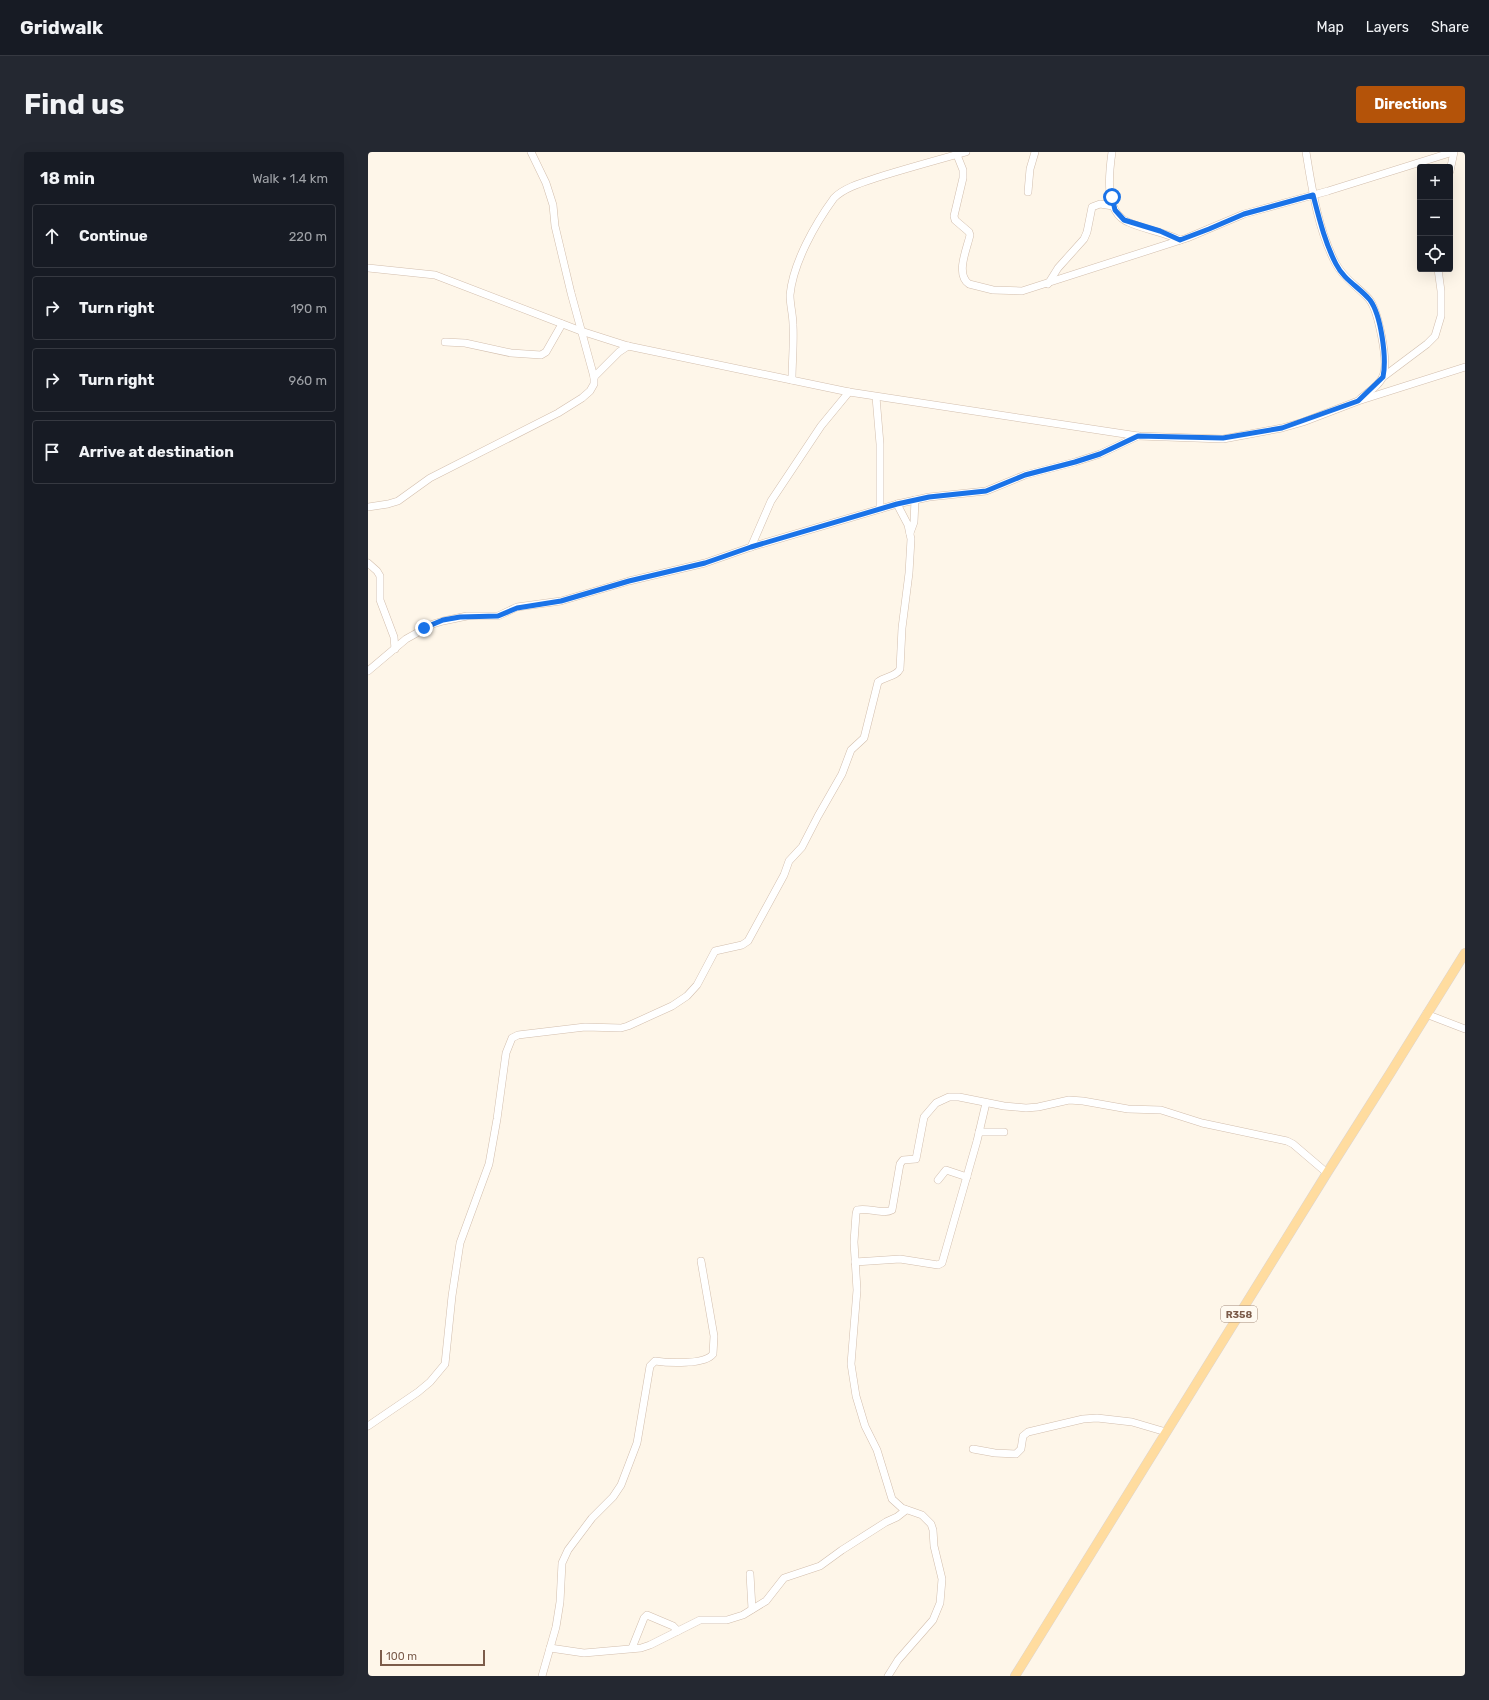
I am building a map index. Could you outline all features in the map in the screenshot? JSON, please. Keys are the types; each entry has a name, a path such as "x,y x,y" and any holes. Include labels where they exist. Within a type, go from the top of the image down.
{"main road":[{"name":"R358","path":"1015,1676 1465,953"}],"street":[{"path":"368,507 398,501 430,478 558,413 582,398 590,391 594,384 594,377 555,226 553,205 546,183 531,152"},
{"path":"792,380 793,327 790,299 792,287 799,261 828,206 839,193 855,186 919,164 966,152"},
{"path":"1028,192 1030,169 1035,152"},
{"path":"1112,152 1110,187 1113,206 1116,213 1124,220 1160,231 1180,240"},
{"path":"1306,152 1313,195 1336,264 1346,277 1370,300 1375,310 1382,341 1383,377"},
{"path":"957,154 963,170 963,178 954,216 955,220 969,232 970,235 962,274 965,281 969,284 981,288 1005,292 1022,291 1048,284 1180,240 1244,214 1313,195 1454,152 1451,164"},
{"path":"1048,284 1058,268 1084,239 1087,232 1092,207 1098,204 1113,206"},
{"path":"368,268 435,275 581,331 628,346 849,392 1138,436 1212,439 1241,436 1282,428 1303,422 1358,401 1465,368"},
{"path":"1358,401 1383,377 1427,344 1435,336 1441,316 1441,296 1438,272"},
{"path":"445,342 467,344 511,353 541,355 546,352 562,324"},
{"path":"594,377 619,352 628,346"},
{"path":"751,547 771,501 821,426 849,392"},
{"path":"876,396 880,444 880,509"},
{"path":"368,671 406,639 424,628 443,620 468,616 498,616 517,608 561,601 629,581 705,563 751,547 897,504 915,500 986,491 1025,475 1100,454 1138,436"},
{"path":"910,533 914,522 915,500"},
{"path":"368,1426 418,1392 430,1382 445,1364 454,1280 460,1243 489,1164 506,1053 512,1038 518,1035 530,1033 585,1027 622,1028 672,1006 687,996 697,986 715,951 742,945 748,941 783,878 789,861 802,847 842,774 850,751 864,738 878,682 897,674 900,669 902,628 909,573 910,533 908,525 897,504"},
{"path":"368,563 380,576 380,600 394,637 395,648"},
{"path":"1426,1014 1465,1029"},
{"path":"888,1676 898,1660 932,1620 940,1604 943,1585 931,1524 922,1515 906,1510 892,1499 877,1450 865,1426 856,1396 851,1364 857,1290 854,1242 856,1212 860,1209 892,1210 900,1164 903,1160 914,1160 917,1157 922,1120 926,1113 936,1103 949,1097 959,1097 1004,1106 1038,1107 1069,1100 1128,1109 1161,1110 1202,1123 1287,1141 1293,1144 1327,1173"},
{"path":"855,1262 900,1259 940,1265 946,1254 986,1103"},
{"path":"979,1132 1004,1132"},
{"path":"938,1180 946,1170 967,1177"},
{"path":"542,1676 550,1648 561,1597 562,1563 568,1550 592,1518 613,1497 621,1485 637,1443 650,1366 655,1361 669,1362 704,1360 714,1354 714,1336 701,1261"},
{"path":"973,1449 995,1453 1016,1454 1020,1451 1023,1436 1028,1432 1092,1418 1132,1422 1166,1432"},
{"path":"550,1648 584,1653 650,1645 700,1620 727,1620 743,1615 766,1601 784,1578 820,1566 842,1550 906,1510"},
{"path":"750,1574 752,1609"},
{"path":"632,1648 644,1618 648,1616 673,1626 678,1630"}],"route":[{"path":"424,628 443,620 460,617 498,616 515,608 544,605 629,581 672,572 897,504 929,497 986,491 1025,475 1100,454 1138,436 1212,439 1241,436 1282,428 1303,422 1358,401 1383,377 1384,360 1382,341 1378,318 1374,306 1370,300 1353,285 1338,268 1318,215 1313,195 1244,214 1180,240 1169,234 1124,220 1115,210 1112,197"}]}
